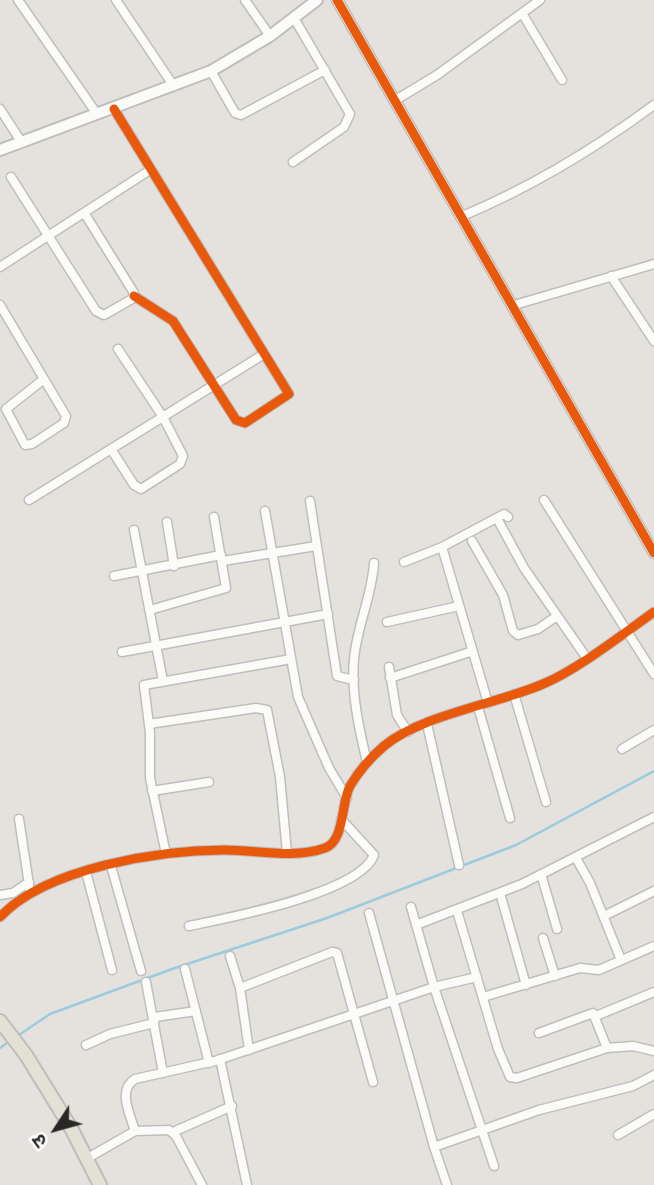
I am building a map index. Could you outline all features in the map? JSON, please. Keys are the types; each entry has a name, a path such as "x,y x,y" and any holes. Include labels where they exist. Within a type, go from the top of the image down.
{"main road":[{"path":"0,150 211,71 270,36 317,0"},
{"path":"3,1025 26,1055 100,1185"}],"street":[{"path":"18,0 97,114"},
{"path":"116,0 173,85"},
{"path":"245,0 270,36"},
{"path":"337,0 654,553"},
{"path":"394,101 437,75 540,0"},
{"path":"522,13 562,80"},
{"path":"293,162 349,120 348,107 295,18"},
{"path":"211,71 235,113 241,115 325,70"},
{"path":"460,217 533,183 605,141 654,106"},
{"path":"0,109 22,143"},
{"path":"114,109 289,394 245,423 236,420 169,317 134,296"},
{"path":"0,267 150,170"},
{"path":"11,177 100,315 110,314 134,296"},
{"path":"85,214 133,289 134,296"},
{"path":"511,306 654,264"},
{"path":"611,276 654,341"},
{"path":"0,305 44,379 66,420 32,444 25,445 6,409 44,379"},
{"path":"111,449 134,485 145,488 180,464 183,456 163,417 118,349"},
{"path":"29,500 264,354"},
{"path":"544,500 654,674"},
{"path":"310,501 337,676 354,680"},
{"path":"265,511 298,696 329,768 346,798"},
{"path":"404,562 442,547 504,514 508,517"},
{"path":"150,610 225,590 214,517"},
{"path":"167,522 174,566"},
{"path":"499,522 524,568 586,657"},
{"path":"134,530 163,681"},
{"path":"472,541 503,595 513,631 518,635 538,629 557,616"},
{"path":"114,576 317,545"},
{"path":"442,547 488,703"},
{"path":"367,762 354,680 354,659 373,587 374,563"},
{"path":"387,622 459,606"},
{"path":"0,895 166,854 227,850 287,853 329,846 336,839 349,789 367,762 395,738 559,676 654,612"},
{"path":"122,652 328,614"},
{"path":"390,678 473,651"},
{"path":"166,854 152,791 149,724 143,687 163,681 291,659"},
{"path":"389,667 397,715 408,732"},
{"path":"514,694 546,802"},
{"path":"478,707 510,818"},
{"path":"149,724 256,708 267,710 280,777 287,853"},
{"path":"427,724 459,865"},
{"path":"622,748 654,730"},
{"path":"152,791 209,782"},
{"path":"416,925 500,893 576,858 654,817"},
{"path":"19,819 30,887"},
{"path":"190,926 319,893 347,879 372,860 374,855 341,819"},
{"path":"576,858 604,916 621,960"},
{"path":"111,866 141,971"},
{"path":"86,872 112,970"},
{"path":"541,874 557,929"},
{"path":"0,917 30,887"},
{"path":"604,916 654,891"},
{"path":"500,893 526,985"},
{"path":"411,907 434,987 494,1166"},
{"path":"457,911 506,1071 513,1078 607,1048 643,1047 654,1051"},
{"path":"369,913 447,1185"},
{"path":"543,938 555,976"},
{"path":"483,997 580,968 599,970 654,946"},
{"path":"240,988 334,952 356,1015 373,1082"},
{"path":"230,956 240,988 249,1050"},
{"path":"185,969 209,1063"},
{"path":"135,1131 126,1089 135,1079 209,1063 434,987 477,977"},
{"path":"146,982 163,1073"},
{"path":"596,1016 654,992"},
{"path":"153,1023 155,1017 196,1011"},
{"path":"539,1033 590,1013 596,1016 607,1048"},
{"path":"86,1045 110,1034 153,1023"},
{"path":"643,1047 654,1041"},
{"path":"220,1059 247,1185"},
{"path":"434,1147 578,1098 633,1086 654,1075"},
{"path":"86,1158 135,1131 156,1128 173,1132 232,1106"},
{"path":"618,1135 654,1114"},
{"path":"173,1132 202,1185"}],"waterway":[{"path":"16,1037 50,1014 172,969 327,918 516,845 654,771"},
{"path":"0,1048 11,1040"}],"cycle path":[{"path":"337,0 654,553"},
{"path":"114,109 289,394 245,423 236,420 173,321 134,296"},
{"path":"0,917 20,900 45,886 74,874 137,858 198,851 301,853 325,848 336,838 350,786 384,746 400,735 438,718 556,678 600,651 654,612"}]}
